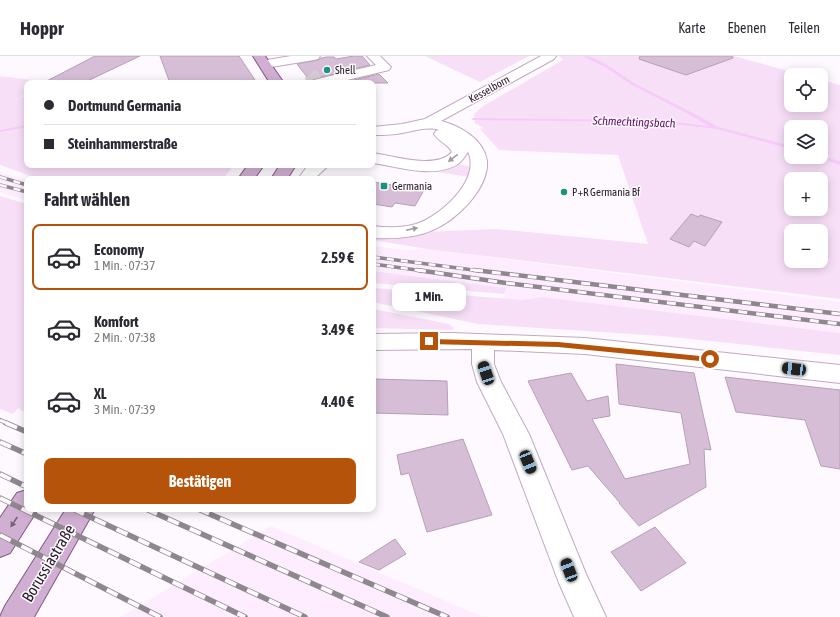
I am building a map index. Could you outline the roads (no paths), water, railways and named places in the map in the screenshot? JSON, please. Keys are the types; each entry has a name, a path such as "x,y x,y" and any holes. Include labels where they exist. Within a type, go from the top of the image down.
{"main road":[{"path":"262,60 275,80"},
{"path":"0,543 24,507"},
{"name":"Borussiastraße","path":"16,617 79,512"}],"street":[{"path":"262,60 294,59 314,56"},
{"path":"326,80 384,67 373,56"},
{"name":"Kesselborn","path":"376,138 398,136 411,133 550,56"},
{"path":"294,59 304,70"},
{"path":"376,158 423,166 441,165 450,162 458,156 460,152 458,146 437,132 429,123"},
{"path":"376,232 406,230 426,226 442,218 453,209 474,184 478,174 478,159 474,149 467,140 457,133 429,123"},
{"name":"Kesselborn","path":"376,131 405,128 429,123"},
{"path":"308,176 312,171 322,168"},
{"path":"376,342 483,342 592,347 840,374"},
{"path":"483,342 483,364 489,382 516,434 574,583 590,617"}],"waterway":[{"path":"584,56 606,66 633,84 713,126"},
{"name":"Schmechtingsbach","path":"473,119 656,121 717,128 784,146"},
{"path":"0,131 24,127"},
{"name":"Schmechtingsbach","path":"828,159 840,163"}],"tunnel":[{"path":"310,74 315,80"}],"railway":[{"path":"0,177 24,184"},
{"path":"0,185 24,191"},
{"path":"376,257 481,271"},
{"path":"376,264 421,271"},
{"path":"417,270 421,271"},
{"path":"474,270 840,314"},
{"path":"421,271 506,283 840,324"},
{"path":"0,420 9,424"},
{"path":"6,423 24,431"},
{"path":"0,442 24,453"},
{"path":"0,474 24,486"},
{"path":"0,498 24,510"},
{"path":"29,512 245,617"},
{"path":"79,512 305,617"},
{"path":"153,512 387,617"},
{"path":"205,512 447,617"},
{"path":"0,535 160,617"}],"place":[{"name":"Shell","path":"327,70"},
{"name":"Germania","path":"384,186"},
{"name":"P+R Germania Bf","path":"564,192"}]}
